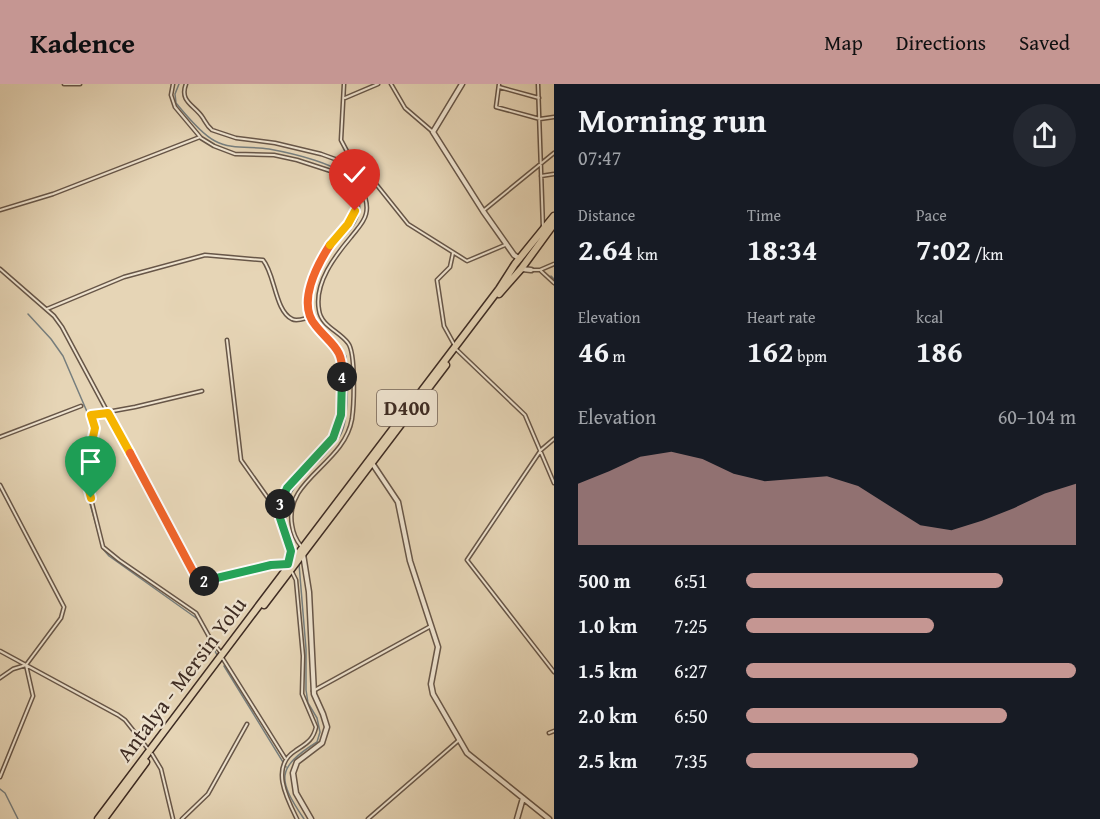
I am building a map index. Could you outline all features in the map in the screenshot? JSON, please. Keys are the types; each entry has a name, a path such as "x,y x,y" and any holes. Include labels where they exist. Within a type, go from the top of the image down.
{"highway":[{"name":"Antalya - Mersin Yolu","path":"104,819 301,551 502,290 519,262 554,216"},
{"name":"Antalya - Mersin Yolu","path":"519,262 554,224"},
{"name":"Antalya - Mersin Yolu","path":"301,551 372,462 456,348"},
{"name":"Antalya - Mersin Yolu","path":"98,819 151,753"}],"street":[{"path":"64,84 80,84"},
{"path":"173,84 172,103 200,137 214,146 235,154 274,155 337,173 349,184 356,204 348,224 329,246 310,285 310,317 315,326 333,343 341,355 343,368 340,422 328,444 287,488 279,506 296,580 303,656 302,694 316,727 311,740 286,759 282,771 283,786 297,819"},
{"path":"186,84 184,95 187,102 204,118 209,128 218,133 321,154 364,168 408,224 467,261 506,245"},
{"path":"311,819 296,793 292,773 297,762 316,750 326,734 323,714 313,691 314,660 309,592 301,551 292,529 291,504 300,489 333,456 348,432 352,417 354,359 352,350 348,343 325,323 319,311 318,301 320,288 336,254 366,214 366,200 354,173 354,163 341,140 344,84"},
{"path":"344,99 378,84"},
{"path":"391,84 405,108 433,132 483,211 519,262 531,270 540,270 554,264"},
{"path":"433,132 462,84"},
{"path":"538,84 543,230"},
{"path":"539,98 499,86 496,107 540,118 554,117"},
{"path":"0,210 63,190 200,137"},
{"path":"483,211 554,153"},
{"path":"540,176 554,174"},
{"path":"453,253 450,267 437,280 444,326 456,348 522,412 554,483"},
{"path":"46,309 124,277 209,255 263,260 268,268 279,304 290,319 310,317"},
{"path":"0,269 46,309 62,327 196,577 208,581 271,565 291,565"},
{"path":"540,270 554,283"},
{"path":"227,340 241,460 270,501 279,506"},
{"path":"202,391 91,415 95,428 86,469 87,485 104,547 118,560 196,613 286,759"},
{"path":"0,437 81,406"},
{"path":"554,439 541,450 467,560 554,672"},
{"path":"372,462 398,502 410,561 438,647 432,690 459,740 472,758 549,819"},
{"path":"0,485 64,608 61,618 26,665 13,669 0,678"},
{"path":"313,691 431,626"},
{"path":"0,651 125,720 161,769 173,819"},
{"path":"0,777 33,696 26,665"},
{"path":"182,819 208,794 247,724"},
{"path":"549,733 554,731"},
{"path":"368,819 459,740"},
{"path":"517,819 523,798"}],"waterway":[{"path":"179,84 175,94 176,103 210,138 228,146 269,149 302,156 327,165 347,176 354,184 358,195 360,208 355,222 325,259 314,283 312,309 316,322 346,356 347,407 344,427 339,438 298,483 287,501 286,522 295,553"},
{"path":"551,276 554,279"},
{"path":"28,314 63,356 91,421 83,480 103,549 109,556 199,620"},
{"path":"299,564 306,649 306,690 308,703 317,718 320,732 317,742 294,759 288,767 285,784 304,819"},
{"path":"201,624 217,655"},
{"path":"224,666 286,767"},
{"path":"0,789 5,793 18,819"}],"route":[{"path":"91,498 86,479 89,451 95,428 91,415 108,413 196,577 202,581 208,581 271,565 288,564 291,551 280,518 279,506 287,488 333,438 341,415 343,368 341,355 311,320 310,285 329,246 348,224 355,211"}]}
